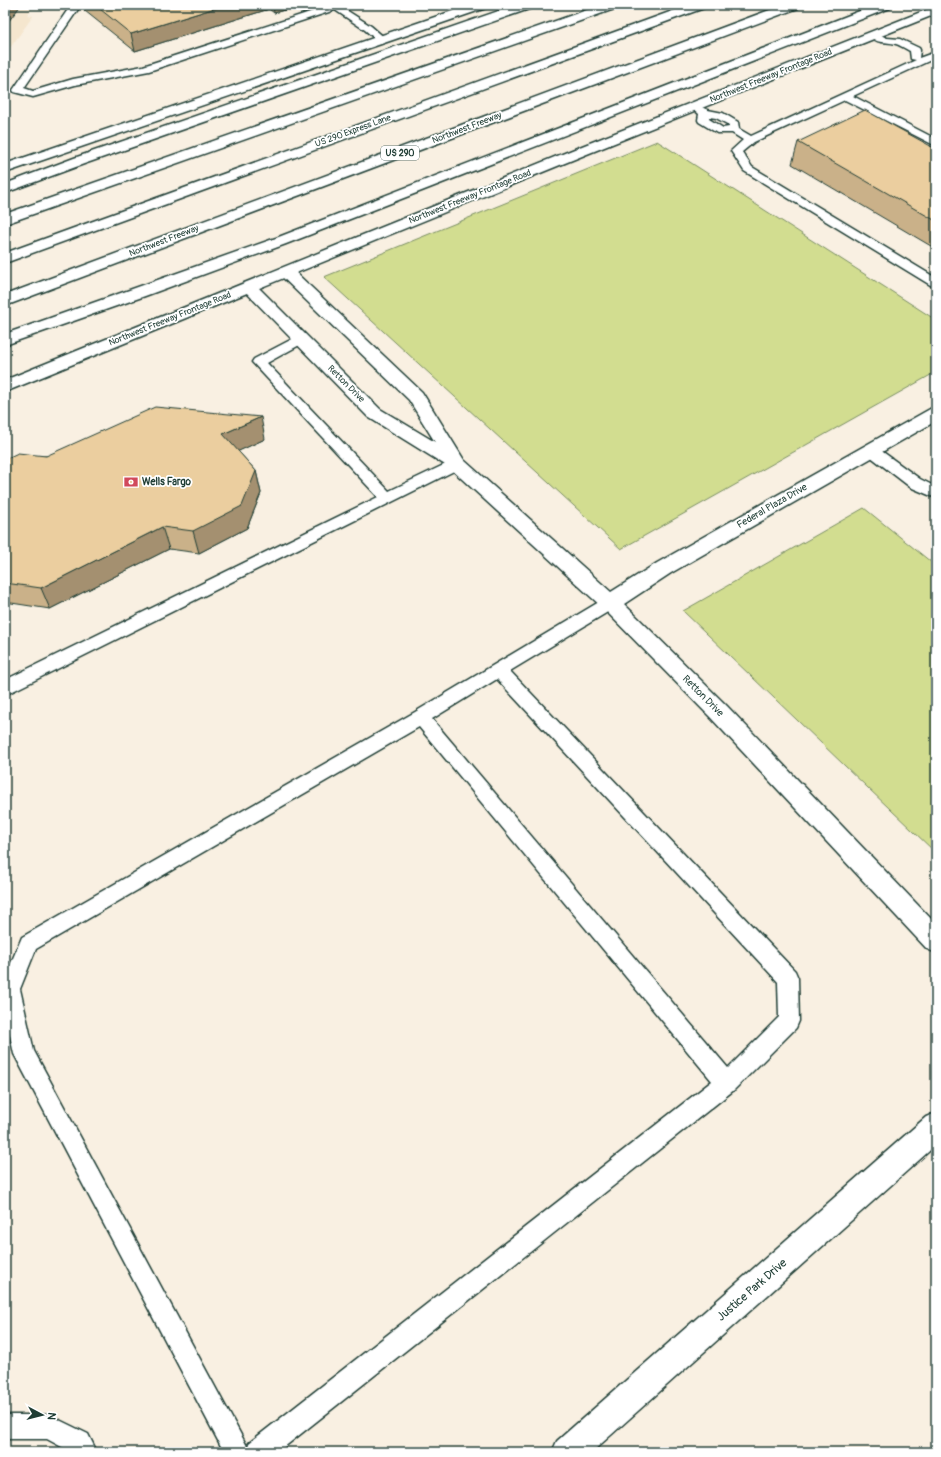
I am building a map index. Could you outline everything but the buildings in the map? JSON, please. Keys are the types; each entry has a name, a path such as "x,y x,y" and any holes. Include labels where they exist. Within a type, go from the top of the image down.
{"main road":[{"path":"5,169 482,5"},
{"path":"5,189 79,161 528,5"},
{"path":"5,219 613,5"},
{"name":"US 290 Express Lane","path":"5,258 700,5"},
{"name":"Northwest Freeway","path":"5,300 794,5"},
{"path":"5,340 139,294 886,5"},
{"name":"Northwest Freeway Frontage Road","path":"5,386 286,272 879,38 936,10"},
{"name":"Retton Drive","path":"286,272 416,396 457,464"},
{"name":"Retton Drive","path":"249,287 374,413 457,464 610,603 720,712 936,941"},
{"name":"Federal Plaza Drive","path":"610,603 664,568 936,413"},
{"name":"Justice Park Drive","path":"568,1452 936,1127"}],"lane":[{"path":"76,5 18,90 33,94 73,82 145,69 339,6 382,40"},
{"path":"879,38 887,47 906,56 928,57"},
{"path":"928,57 750,140 736,151 748,169 936,283"},
{"path":"845,96 936,143"},
{"path":"699,110 703,120 721,131 734,130 750,140"},
{"path":"300,338 259,362 388,499"},
{"path":"871,450 915,483 936,493"},
{"path":"5,688 457,464"},
{"path":"237,1452 24,1054 10,989 29,943 421,717 610,603"},
{"path":"258,1452 727,1083 789,1021 788,978 499,670"},
{"path":"421,717 727,1083"},
{"path":"5,1427 49,1427 80,1443 85,1452"}],"shaded area":[{"path":"5,5 34,5 27,15 33,16 5,55"}],"green space":[{"path":"657,141 936,320 936,372 621,549 324,277"},
{"path":"864,508 936,566 936,853 683,611"}],"place":[{"name":"Wells Fargo","path":"131,482"}]}
